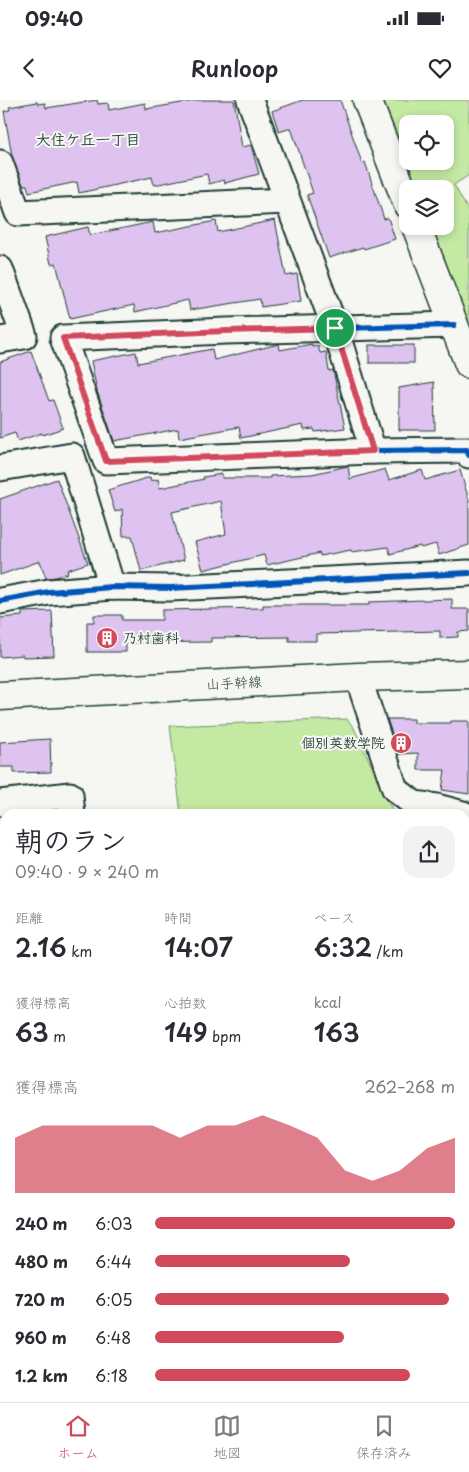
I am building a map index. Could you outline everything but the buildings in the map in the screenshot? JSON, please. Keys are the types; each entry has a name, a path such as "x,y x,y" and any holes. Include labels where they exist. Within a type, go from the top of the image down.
{"street":[{"path":"250,100 335,328 373,451"},
{"path":"367,100 399,181"},
{"path":"0,163 18,213 287,201"},
{"path":"419,235 469,364"},
{"path":"0,270 24,336 0,340"},
{"path":"454,325 226,331 63,338 106,461 373,451 468,450 469,455"},
{"path":"0,468 72,456 112,587"},
{"path":"0,600 49,592 112,587 170,588 469,573"},
{"name":"山手幹線","path":"0,696 358,677 469,674"},
{"path":"358,677 395,789 414,804 447,809"},
{"path":"0,803 70,794 72,809"}],"green space":[{"path":"383,100 469,100 469,175 454,185 454,180 414,180 411,170 454,170 454,115 399,115 399,141"},
{"path":"454,185 469,212 469,323 435,235 454,235"},
{"path":"347,719 354,728 392,809 180,809 170,726"}],"cycle path":[{"path":"454,325 226,331 63,338 106,461 373,451 467,450 469,455"},
{"path":"0,601 49,592 112,587 170,588 469,573"}],"place":[{"name":"乃村歯科","path":"107,638"},
{"name":"個別英数学院","path":"401,743"}],"district":[{"name":"大住ケ丘一丁目","path":"88,140"}],"route":[{"path":"335,328 373,451 106,461 63,338 226,331 335,328"}]}
